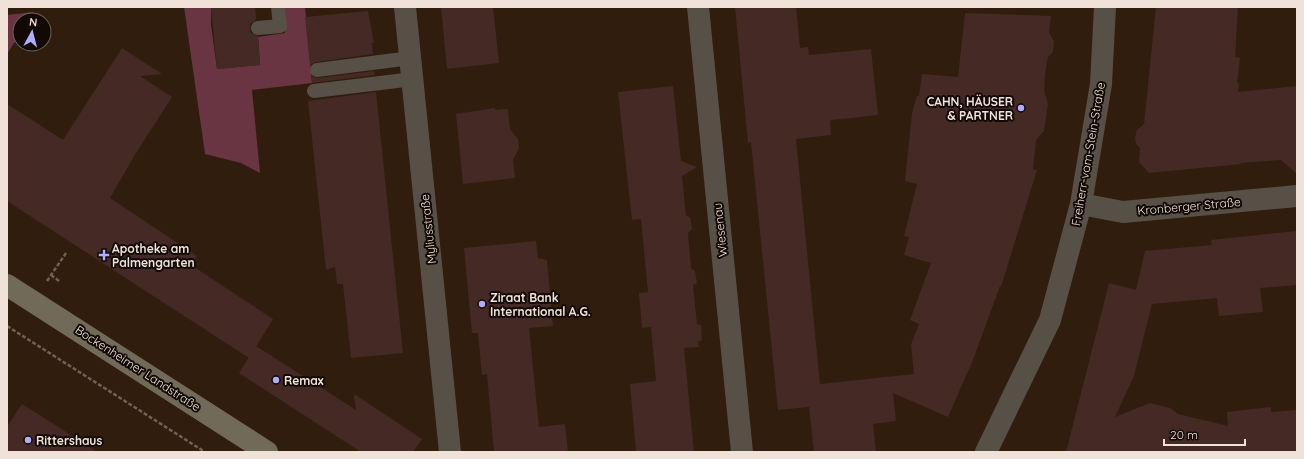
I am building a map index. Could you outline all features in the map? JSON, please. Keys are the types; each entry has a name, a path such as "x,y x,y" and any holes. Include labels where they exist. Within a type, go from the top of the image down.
{"main road":[{"name":"Bockenheimer Landstraße","path":"7,285 267,452"}],"street":[{"name":"Myliusstraße","path":"405,7 450,452"},
{"name":"Wiesenau","path":"698,7 742,452"},
{"name":"Freiherr-vom-Stein-Straße","path":"986,452 1050,320 1081,204 1101,84 1105,7"},
{"name":"Kronberger Straße","path":"1081,204 1123,212 1297,196"}],"lane":[{"path":"258,28 280,26 278,7"},
{"path":"317,70 412,69"},
{"path":"314,91 412,69"}],"path":[{"path":"34,302 66,253"},
{"path":"51,275 59,281"},
{"path":"7,326 205,452"}],"shaded area":[{"path":"184,7 211,7 211,25 217,69 260,65 258,37 285,33 283,8 305,7 312,83 252,90 260,173 241,163 205,154"},
{"path":"12,14 12,46 7,54 7,15"}],"building":[{"path":"211,7 255,7 256,20 250,24 250,29 251,33 258,36 260,65 217,69"},
{"path":"441,7 493,7 499,63 447,69"},
{"path":"735,7 796,7 800,48 808,47 809,55 871,49 878,115 832,120 830,121 831,135 796,139 820,384 914,374 911,345 919,324 910,320 931,263 904,255 909,237 904,236 917,184 905,181 912,113 917,96 919,96 922,74 958,77 965,13 1051,16 1049,33 1054,41 1053,52 1048,57 1045,75 1044,91 1048,104 1044,131 1036,140 1033,169 1037,170 1001,287 1000,286 973,360 948,417 893,393 896,421 873,424 876,452 814,452 809,407 778,410 751,142 748,143"},
{"path":"1156,7 1238,7 1235,57 1240,58 1237,83 1239,83 1238,92 1297,86 1297,174 1281,160 1149,173 1139,162 1140,148 1136,144 1135,138 1137,130 1144,124"},
{"path":"368,11 374,43 372,43 373,54 316,62 310,65 305,17"},
{"path":"122,48 162,74 140,76 172,97 136,153 110,198 197,256 191,265 273,319 249,358 7,201 7,104 63,140"},
{"path":"374,71 375,75 312,83 311,76 318,78"},
{"path":"673,86 681,161 697,167 682,176 686,216 690,217 692,229 688,233 691,268 695,271 697,283 693,285 697,324 701,325 702,340 698,342 699,347 684,348 694,452 636,452 630,384 656,381 651,327 642,328 639,293 648,292 641,219 632,220 618,92"},
{"path":"376,92 403,353 351,358 343,284 337,284 335,267 326,270 308,101"},
{"path":"495,108 495,110 508,109 510,129 518,139 519,148 513,160 515,178 463,184 456,114"},
{"path":"1297,231 1297,285 1260,288 1263,312 1219,316 1217,298 1152,304 1134,376 1115,417 1150,403 1170,408 1178,414 1228,426 1227,412 1271,407 1271,412 1297,410 1297,452 1066,452 1109,283 1136,290 1145,251 1212,245 1211,240"},
{"path":"536,241 538,258 547,260 553,326 529,328 539,427 565,424 568,452 494,452 487,374 482,375 478,333 472,333 464,248"},
{"path":"256,346 356,410 354,394 422,439 413,452 361,452 239,373"},
{"path":"22,404 97,452 7,452 7,427"}],"place":[{"name":"CAHN, HÄUSER & PARTNER","path":"1021,108"},
{"name":"Apotheke am Palmengarten","path":"104,255"},
{"name":"Ziraat Bank International A.G.","path":"482,304"},
{"name":"Remax","path":"276,380"},
{"name":"Rittershaus","path":"28,440"}]}
